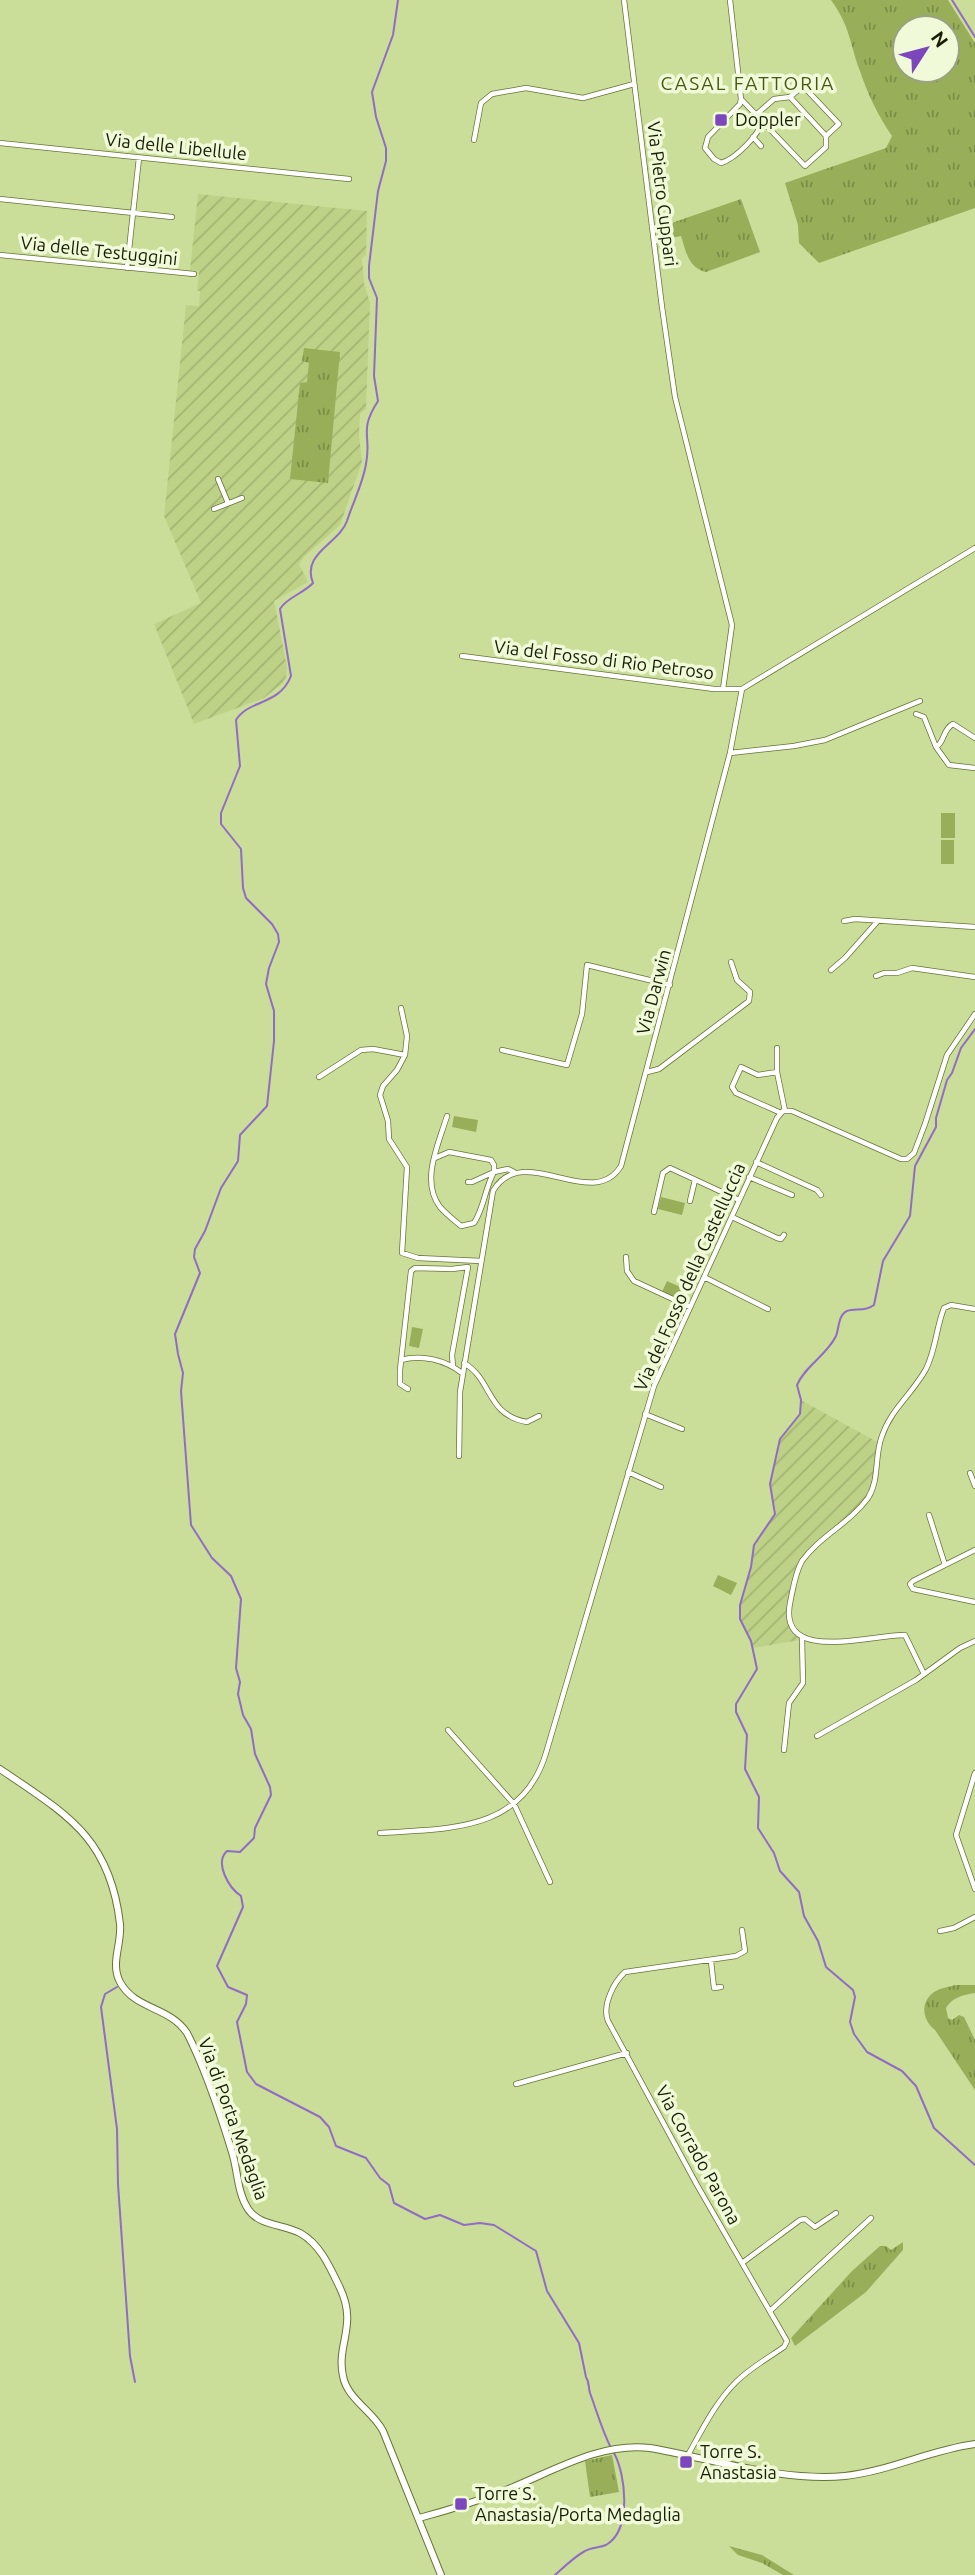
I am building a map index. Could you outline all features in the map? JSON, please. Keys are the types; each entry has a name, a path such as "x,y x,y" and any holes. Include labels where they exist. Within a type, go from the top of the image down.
{"street":[{"name":"Via Pietro Cuppari","path":"624,0 675,397 732,625 723,689"},
{"path":"730,0 741,99 740,104 708,137 705,146 714,159 721,163 732,159 761,130 762,119"},
{"path":"474,140 481,103 495,93 526,88 583,98 634,84"},
{"path":"757,114 775,99 790,97 803,86 839,124 826,136"},
{"path":"741,99 804,166 826,146 826,136 790,97"},
{"path":"753,137 761,146"},
{"name":"Via delle Libellule","path":"0,143 349,179"},
{"path":"127,268 139,158"},
{"path":"0,200 172,217"},
{"name":"Via delle Testuggini","path":"0,255 194,274"},
{"path":"218,479 228,503"},
{"path":"214,509 242,498"},
{"path":"742,689 975,548"},
{"name":"Via del Fosso di Rio Petroso","path":"462,656 723,689 742,689"},
{"name":"Via Darwin","path":"514,1172 588,1182 601,1181 614,1175 624,1159 730,753 742,689"},
{"path":"730,753 825,740 920,701"},
{"path":"916,714 924,717 936,747 949,765 975,768"},
{"path":"936,747 941,743 946,729 953,724 975,738"},
{"path":"844,921 855,919 975,927"},
{"path":"831,970 877,921"},
{"path":"647,1072 659,1069 749,1000 750,992 737,980 731,962"},
{"path":"502,1051 568,1065 581,1020 587,965 670,985"},
{"path":"876,975 912,968 975,977"},
{"path":"401,1008 407,1036 404,1055 380,1095 388,1121 389,1139 407,1167 402,1254 418,1258 481,1261"},
{"path":"777,1072 758,1075 741,1067 732,1087 736,1093 783,1112 798,1113 901,1159 908,1159 914,1153 925,1124 947,1055 975,1014"},
{"path":"777,1048 777,1072 783,1112"},
{"path":"319,1077 361,1050 404,1055"},
{"path":"394,1055 401,1064"},
{"name":"Via del Fosso della Castelluccia","path":"380,1833 472,1825 494,1817 514,1804 535,1780 544,1759 654,1386 756,1163 783,1112"},
{"path":"435,1158 449,1152 488,1159 494,1165 479,1216 474,1223 461,1226 440,1207 434,1196 431,1175 435,1158 447,1116"},
{"path":"756,1163 817,1190 821,1195"},
{"path":"654,1212 665,1170 670,1168 739,1200"},
{"path":"468,1182 494,1172 508,1169 514,1172"},
{"path":"459,1456 458,1407 493,1191 501,1180 514,1172"},
{"path":"750,1177 792,1195"},
{"path":"690,1201 695,1180"},
{"path":"732,1217 777,1238 780,1239 784,1235"},
{"path":"626,1257 627,1271 634,1281 690,1307"},
{"path":"408,1389 400,1384 401,1360 413,1269 468,1267 452,1355 453,1366"},
{"path":"704,1277 768,1309"},
{"path":"924,1674 908,1638 904,1635 832,1641 802,1638 793,1629 789,1617 800,1564 871,1492 875,1483 877,1451 882,1434 896,1408 927,1367 945,1307 951,1305 975,1309"},
{"path":"401,1360 413,1357 433,1359 453,1366 463,1373"},
{"path":"464,1363 477,1371 488,1395 508,1415 527,1422 539,1416"},
{"path":"645,1415 682,1429"},
{"path":"628,1472 661,1487"},
{"path":"970,1473 975,1486"},
{"path":"929,1515 945,1565"},
{"path":"975,1550 911,1582 910,1586 975,1602"},
{"path":"784,1750 789,1703 803,1683 802,1638"},
{"path":"817,1736 975,1641"},
{"path":"448,1730 514,1804 550,1882"},
{"name":"Via di Porta Medaglia","path":"0,1769 68,1816 100,1854 108,1873 118,1914 120,1935 116,1965 124,1989 136,2000 175,2019 188,2037 232,2152 242,2195 249,2210 260,2220 306,2237 320,2251 332,2271 344,2296 348,2313 342,2362 345,2384 380,2425 441,2575"},
{"path":"975,1773 956,1835 975,1888"},
{"path":"940,1931 954,1928 975,1917"},
{"name":"Via Corrado Parona","path":"688,2455 709,2417 732,2387 786,2344 784,2336 697,2185 606,2013 613,1990 622,1975 628,1971 711,1961 743,1954 745,1951 742,1930"},
{"path":"711,1961 714,1988 721,1987"},
{"path":"516,2084 627,2053"},
{"path":"742,2263 800,2220 806,2219 815,2227 836,2213"},
{"path":"770,2311 871,2218"},
{"path":"419,2518 480,2500 580,2458 620,2449 643,2447 817,2478 877,2470 943,2450 975,2444"}],"shaded area":[{"path":"198,194 367,211 366,255 362,258 364,283 370,303 366,409 360,414 362,462 340,525 299,564 308,582 274,601 287,667 286,677 282,684 264,698 194,724 154,624 201,603 164,516 186,305 199,306 199,271 190,270"},
{"path":"801,1400 879,1443 871,1492 861,1506 802,1561 791,1600 793,1629 806,1639 753,1648 740,1619 741,1600 751,1567 754,1545 776,1511 770,1484 780,1439 800,1414"}],"green space":[{"path":"831,0 948,0 957,14 891,14 891,84 961,84 961,21 975,43 975,208 819,263 799,243 798,225 785,183 886,148 892,136 870,96 846,27"},
{"path":"741,199 760,252 706,272 691,263 681,236 657,241 657,228"},
{"path":"304,348 340,352 328,483 290,479 300,383 307,382 309,363 302,361"},
{"path":"941,813 955,813 955,838 941,838"},
{"path":"941,840 954,840 954,864 941,864"},
{"path":"454,1116 478,1120 476,1132 452,1127"},
{"path":"661,1197 685,1203 682,1215 658,1209"},
{"path":"667,1281 689,1291 684,1302 662,1292"},
{"path":"412,1327 423,1329 419,1348 409,1346"},
{"path":"718,1575 737,1583 731,1595 713,1586"},
{"path":"955,1985 975,1985 975,1993 958,1997 946,2008 948,2018 952,2020 959,2015 964,2017 975,2040 975,2090 928,2022 924,2012 929,1996"},
{"path":"903,2242 903,2250 866,2292 795,2346 791,2338 852,2271 880,2246 891,2250"},
{"path":"612,2455 619,2492 590,2497 585,2461"},
{"path":"729,2546 762,2555 794,2575 783,2575 762,2563 738,2555"}],"waterway":[{"path":"398,0 393,35 372,92 376,117 386,148 386,161 378,191 369,266 369,278 377,298 374,376 378,401 367,427 365,471 343,529 322,549 312,564 313,583 280,609 291,676 279,693 248,708 236,720 240,766 221,813 221,824 241,849 246,898 272,924 279,942 266,984 274,1011 274,1041 267,1106 240,1135 238,1161 221,1188 205,1231 195,1249 194,1257 200,1273 175,1334 183,1373 181,1391 191,1525 212,1558 231,1576 241,1599 236,1668 240,1682 238,1694 243,1715 251,1729 255,1754 271,1795 255,1828 254,1838 240,1852 227,1851 223,1856 225,1875 241,1896 243,1907 217,1966 228,1987 247,1995 246,2004 237,2022 247,2072 256,2084 320,2117 329,2127 336,2146 366,2158 380,2178 389,2185 394,2203 425,2219 440,2215 464,2225 494,2225 536,2251 547,2291 579,2343 590,2393 611,2448"},
{"path":"952,0 975,37"},
{"path":"975,1029 961,1048 947,1080 936,1127 915,1166 910,1216 883,1261 874,1305 844,1313 832,1343 805,1372 797,1385 801,1400 800,1414 780,1439 770,1484 775,1514 754,1545 740,1605 740,1619 751,1641 757,1669 736,1704 736,1712 747,1735 745,1769 759,1797 758,1828 774,1853 780,1871 799,1892 804,1916 818,1941 826,1967 853,1990 855,1997 850,2022 854,2034 867,2052 902,2071 916,2086 934,2128 975,2165"},
{"path":"117,1987 105,1994 101,2007 117,2129 118,2184 130,2356 135,2382"},
{"path":"555,2575 585,2551 606,2545 620,2527 624,2488 614,2453"}],"place":[{"name":"Doppler","path":"721,120"},
{"name":"Torre S. Anastasia","path":"686,2462"},
{"name":"Torre S. Anastasia/Porta Medaglia","path":"461,2504"}],"district":[{"name":"CASAL FATTORIA","path":"748,83"}]}
